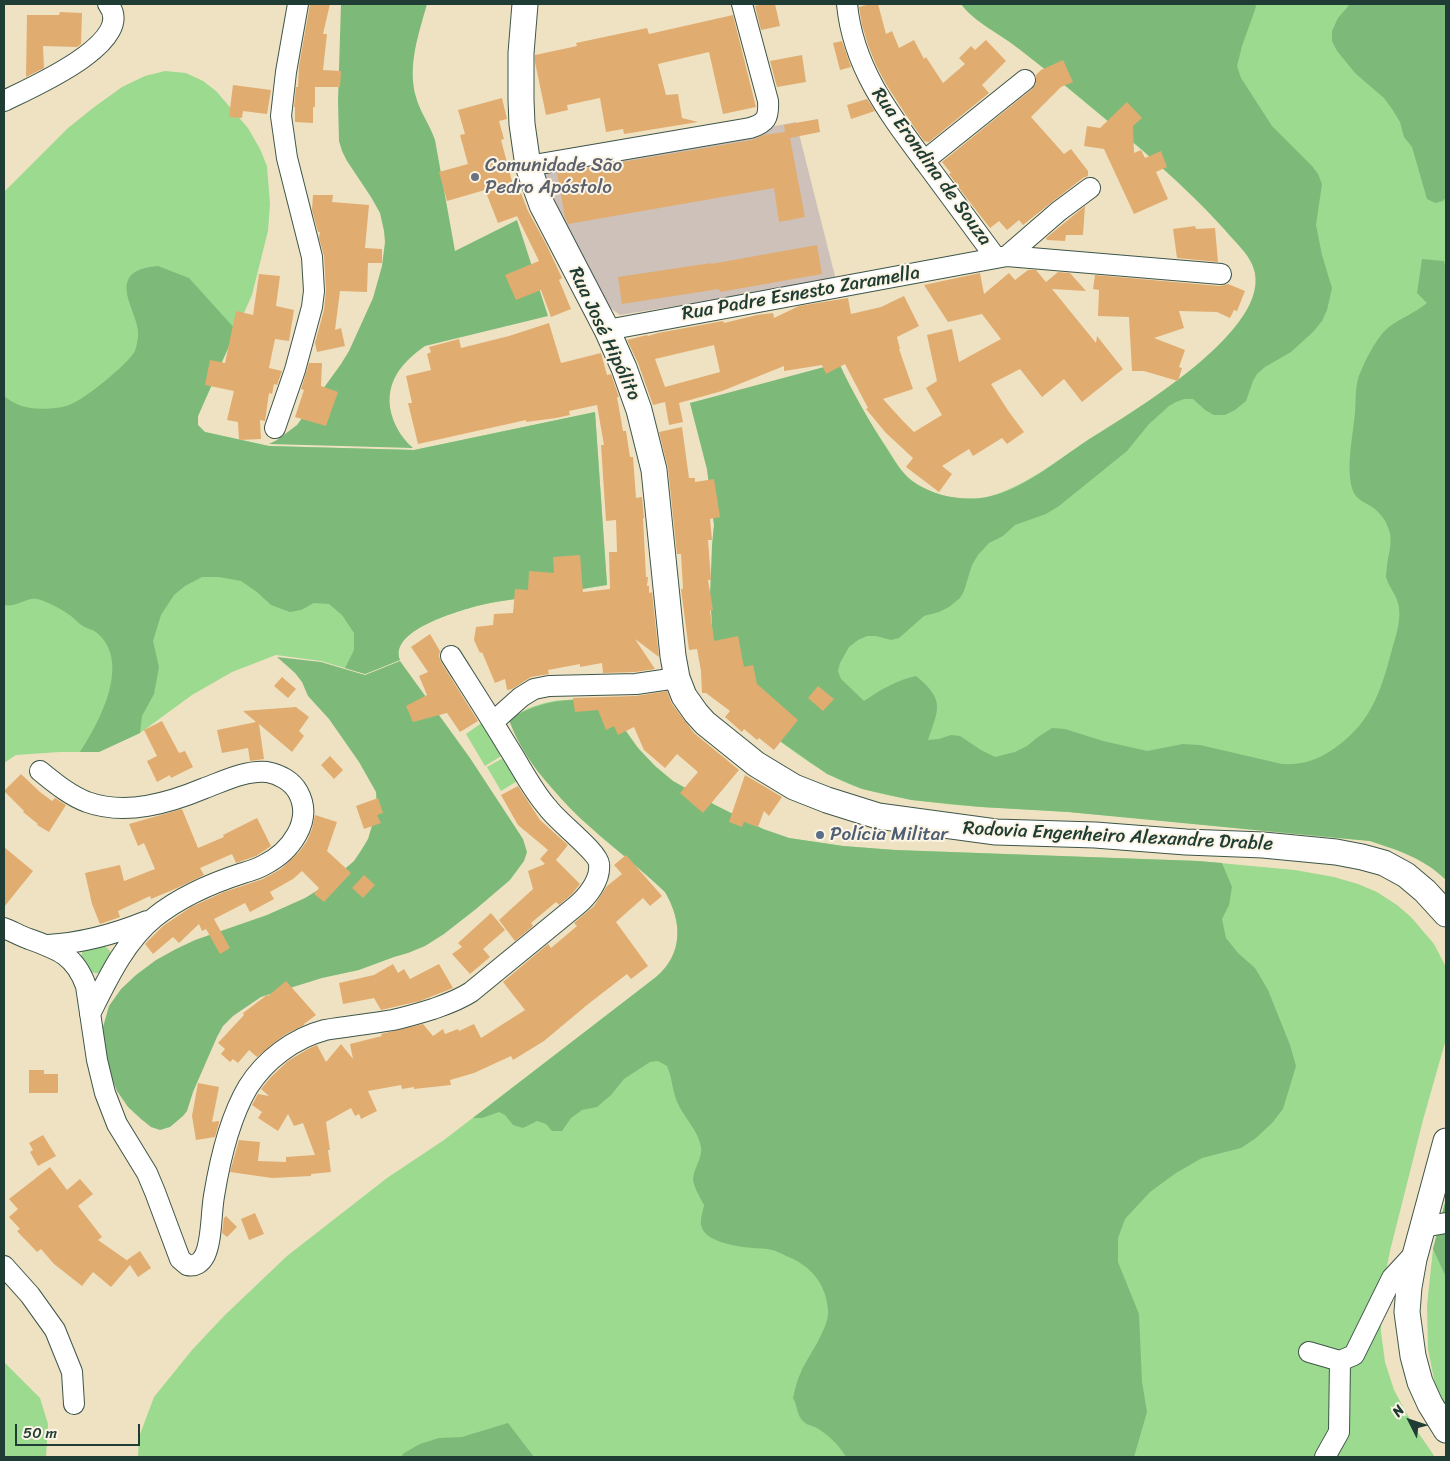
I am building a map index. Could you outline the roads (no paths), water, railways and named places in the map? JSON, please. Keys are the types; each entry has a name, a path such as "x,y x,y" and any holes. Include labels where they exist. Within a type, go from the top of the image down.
{"main road":[{"name":"Rua José Hipólito","path":"525,4 521,53 521,100 522,124 528,166 546,214 607,330 624,368 639,410 654,470 673,656 677,678 684,696 705,723"},
{"name":"Rodovia Engenheiro Alexandre Drable","path":"705,723 756,764 794,786 827,800 878,816 996,832 1095,835 1186,842 1263,845 1336,852 1384,863 1406,875 1425,891 1446,914"},
{"path":"1446,1141 1435,1225 1416,1252 1409,1287 1407,1312 1413,1356 1420,1382 1430,1404 1446,1430"}],"street":[{"path":"4,101 70,67 96,48 113,24 113,11 108,4"},
{"path":"275,428 295,370 312,307 314,291 312,257 287,158 281,116 286,72 298,4"},
{"path":"528,166 759,125 767,118 769,113 768,101 742,4"},
{"name":"Rua Erondina de Souza","path":"847,4 857,51 870,81 888,112 924,161 1002,257 1221,274"},
{"path":"924,161 1025,80"},
{"path":"1002,257 1090,188"},
{"name":"Rua Padre Esnesto Zaramella","path":"607,330 1002,257"},
{"path":"4,928 44,944 68,957 82,975 86,986 99,1073 113,1116 147,1173 156,1192 180,1259 186,1265 195,1265 201,1262 206,1251 223,1150 233,1120 247,1089 264,1066 294,1042 313,1034 396,1019 462,998 569,912 590,892 598,870 599,864 597,859 588,847 543,802 498,718 451,656"},
{"path":"498,718 521,697 534,689 549,686 636,684 677,678"},
{"path":"40,770 54,783 71,794 88,802 119,808 143,807 168,802 228,779 251,773 272,773 284,778 295,788 303,804 304,816 297,835 276,858 264,866 224,879 205,888 168,908 154,918 139,933 123,954 105,983 90,1014"},
{"path":"44,944 74,943 110,935 154,918"},
{"path":"1309,1352 1340,1361 1354,1355 1392,1278 1416,1252"},
{"path":"4,1266 30,1295 55,1330 72,1372 74,1404"},
{"path":"1325,1457 1339,1432 1340,1361"}],"place":[{"name":"Comunidade São Pedro Apóstolo","path":"475,177"},
{"name":"Polícia Militar","path":"820,835"}]}
